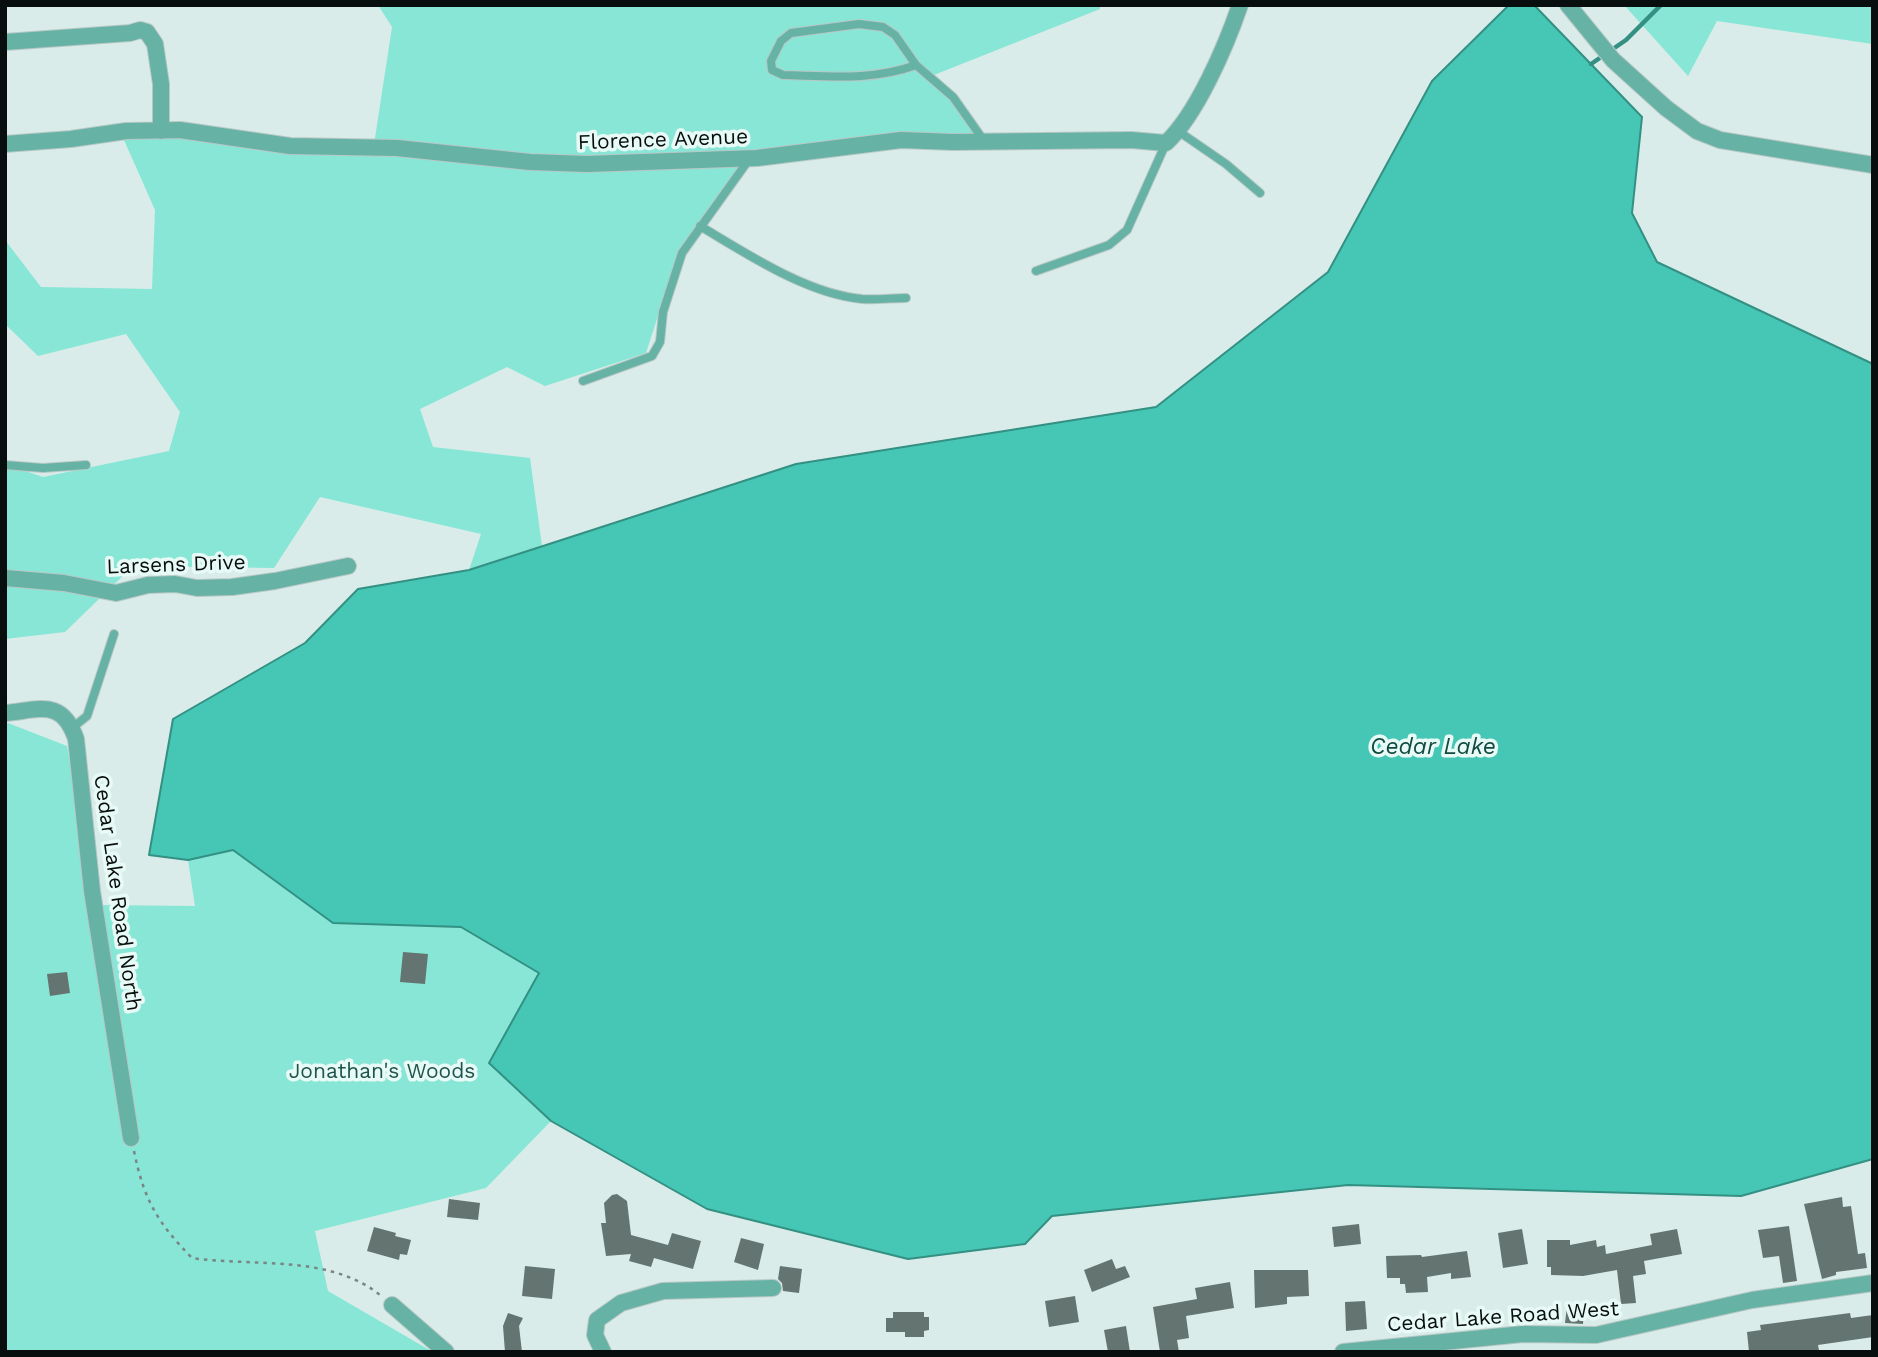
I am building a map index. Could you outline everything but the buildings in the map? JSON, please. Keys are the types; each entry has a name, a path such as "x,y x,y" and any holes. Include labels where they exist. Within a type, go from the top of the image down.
{"street":[{"path":"1166,144 1195,105 1233,27 1240,5"},
{"path":"1568,5 1607,54 1666,108 1697,131 1720,139 1873,164"},
{"path":"5,42 130,33 140,30 147,32 155,44 161,84 161,131"},
{"name":"Florence Avenue","path":"5,144 126,131 180,130 290,146 397,148 530,162 587,164 750,158 901,140 1131,140 1166,144"},
{"name":"Larsens Drive","path":"5,578 64,583 116,593 148,585 232,587 348,566"},
{"path":"6,713 55,710 67,718 72,728"},
{"name":"Cedar Lake Road North","path":"72,728 76,739 92,891 131,1138"},
{"name":"Cedar Lake Road West","path":"1343,1352 1523,1334 1596,1335 1752,1300 1873,1283"},
{"path":"603,1352 595,1335 597,1320 621,1303 663,1291 773,1288"},
{"path":"392,1305 446,1352"}],"lane":[{"path":"916,65 897,72 861,76 783,75 772,70 771,61 781,41 791,33 859,24 883,27 895,35 916,65 953,97 984,141"},
{"path":"1178,131 1226,164 1260,193"},
{"path":"1036,271 1109,245 1127,230 1166,144"},
{"path":"583,382 652,356 660,342 663,312 682,253 750,158"},
{"path":"700,226 756,260 820,290 862,299 906,298"},
{"path":"5,465 43,468 86,465"},
{"path":"72,728 87,716 114,634"}],"path":[{"path":"131,1138 148,1201 163,1225 192,1258 305,1266 345,1277 372,1289 392,1305"}],"green space":[{"path":"378,5 1100,5 1100,9 934,75 984,139 750,159 677,257 646,353 545,386 507,367 420,409 433,447 530,458 542,546 469,570 481,534 320,497 274,568 133,566 65,632 5,639 5,464 43,477 169,451 180,412 126,334 38,356 5,324 5,240 41,287 152,289 155,210 120,131 373,151 392,27"},
{"path":"1624,5 1873,5 1873,44 1717,21 1688,76"},
{"name":"Jonathan's Woods","path":"5,724 67,746 94,905 195,906 188,860 233,850 333,923 461,927 539,973 489,1063 551,1121 486,1188 315,1231 328,1291 433,1352 5,1352"}],"water":[{"name":"Cedar Lake","path":"1509,5 1534,5 1642,117 1632,213 1657,262 1873,364 1873,1159 1741,1196 1348,1185 1052,1216 1025,1244 908,1259 707,1209 551,1121 489,1063 539,973 461,927 333,923 233,850 188,860 149,855 173,719 305,643 358,589 469,570 796,464 1156,407 1328,272 1432,81"}],"waterway":[{"path":"1591,64 1626,40 1661,5"}]}
